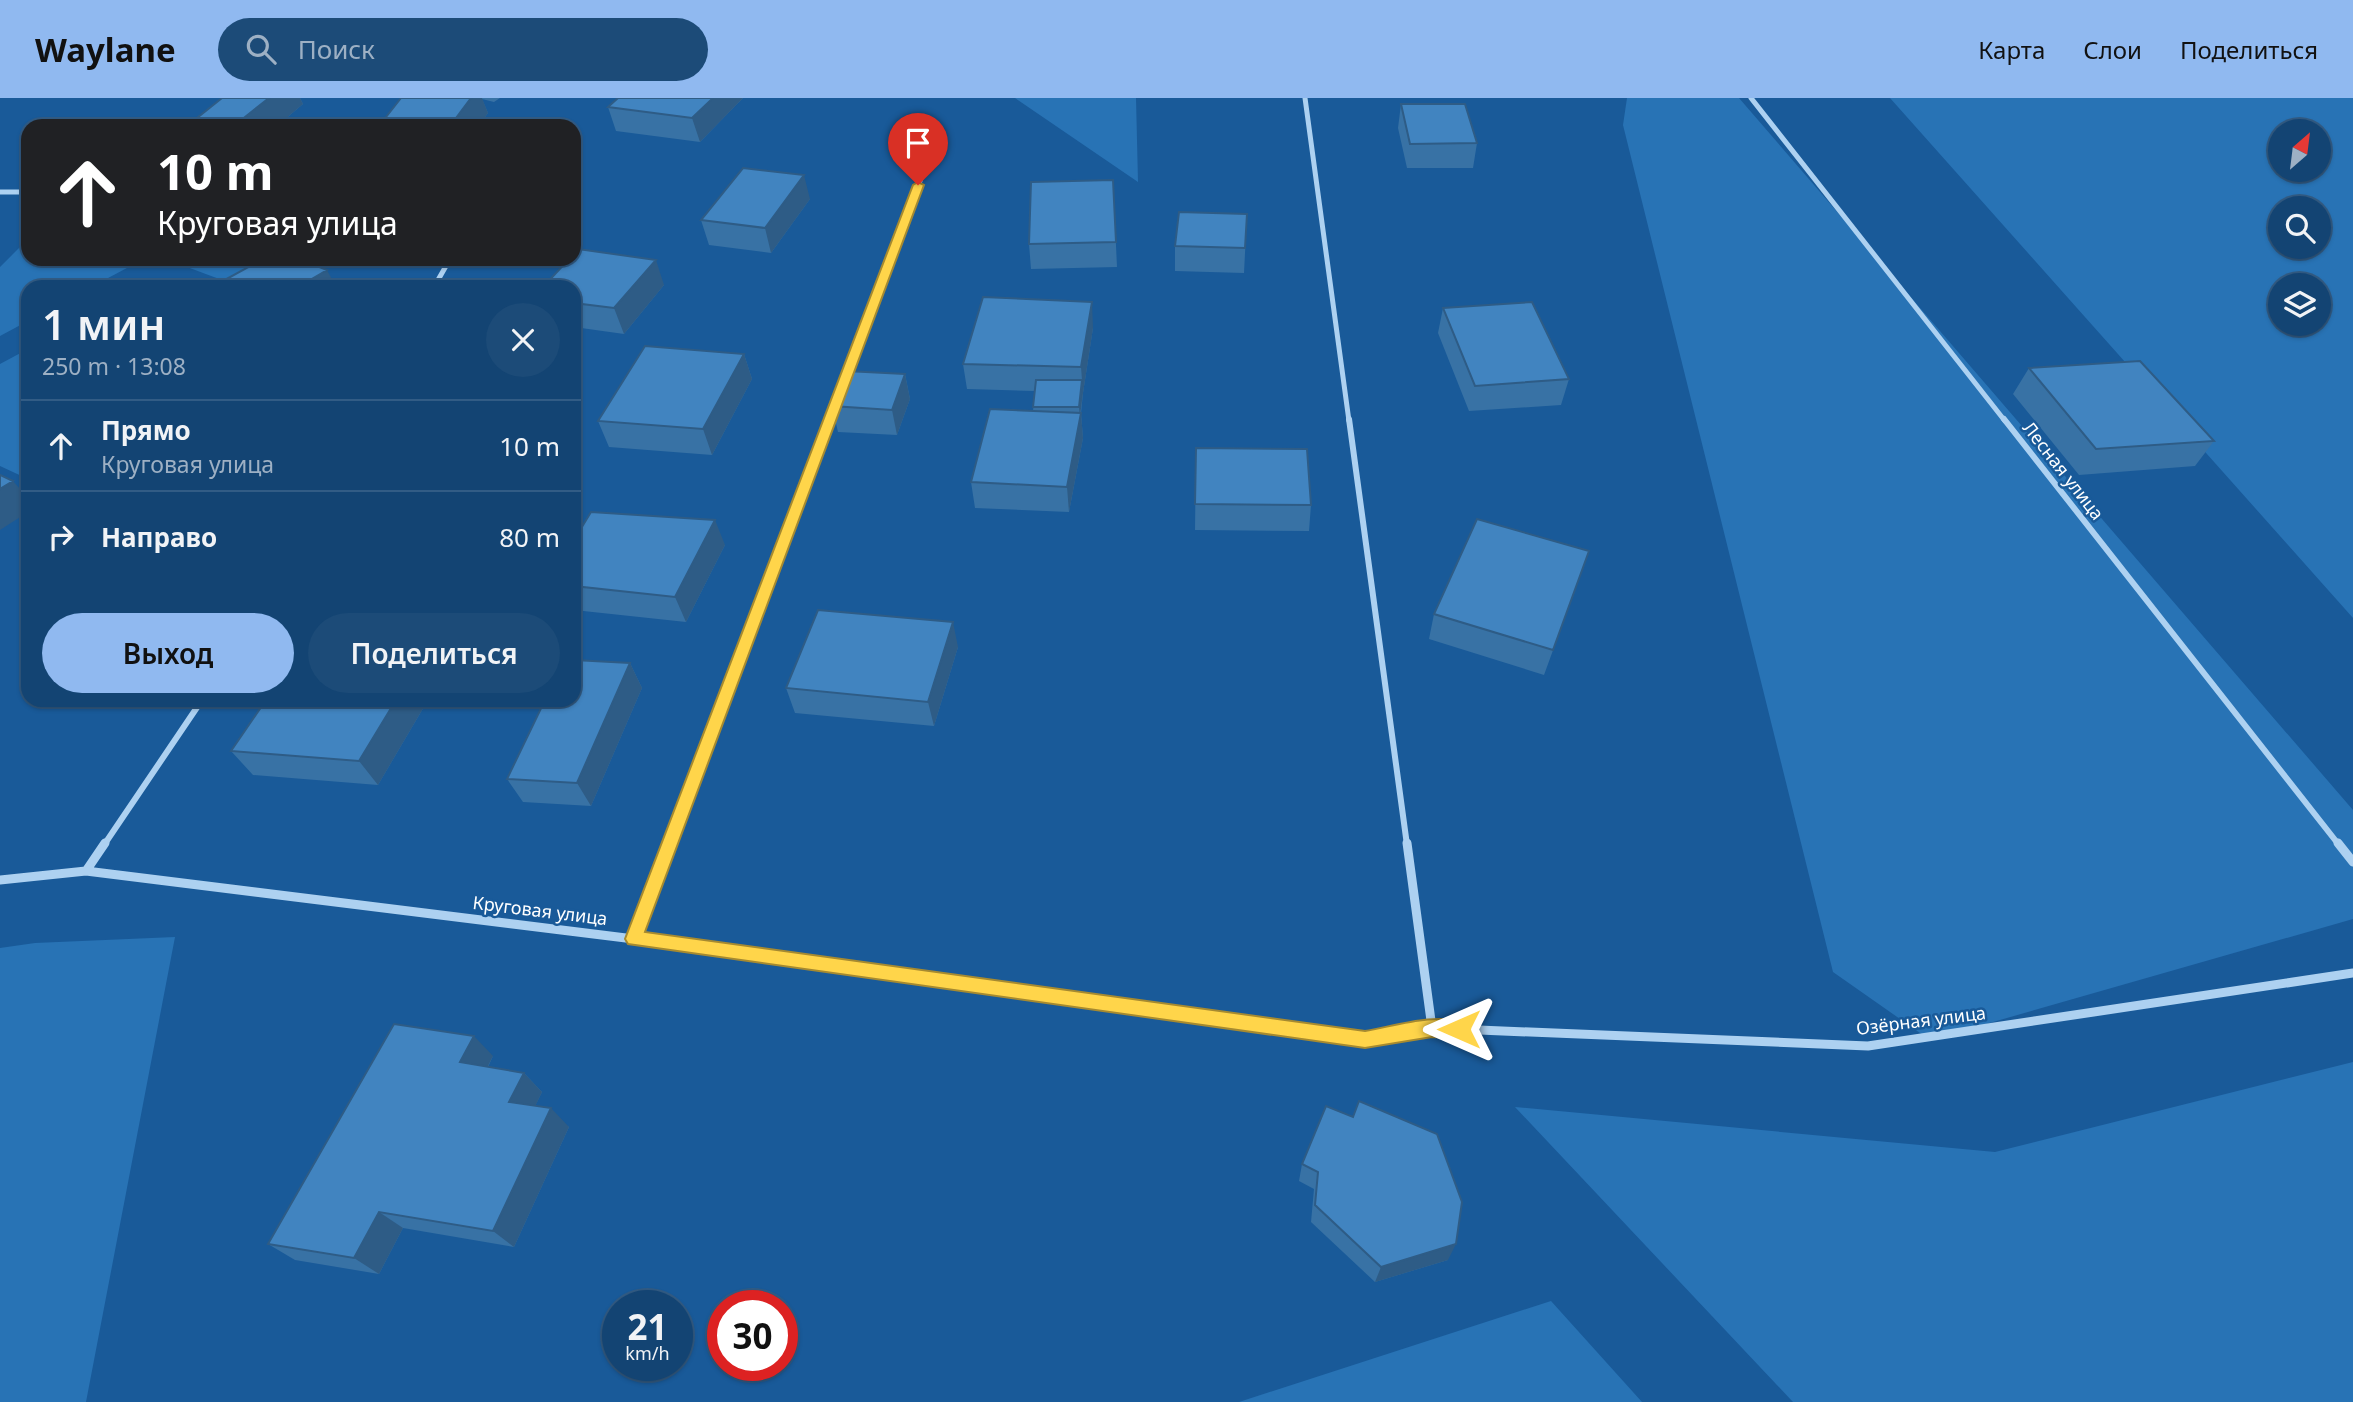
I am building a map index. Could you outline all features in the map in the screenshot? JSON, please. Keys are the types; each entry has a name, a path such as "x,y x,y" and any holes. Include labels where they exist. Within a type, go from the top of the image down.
{"street":[{"path":"1305,98 1432,1028"},
{"name":"Лесная улица","path":"1751,98 2353,862"},
{"path":"845,380 938,133"},
{"path":"0,192 21,192"},
{"path":"634,939 840,393"},
{"path":"86,871 197,707"},
{"name":"Круговая улица","path":"0,880 86,871 634,939 1365,1040"},
{"name":"Озёрная улица","path":"1365,1040 1432,1028 1868,1046 2353,973"}],"shaded area":[{"path":"1015,98 1136,98 1138,182"},
{"path":"1627,98 1739,98 2353,810 2353,919 1930,1040 1833,972 1623,125"},
{"path":"1890,98 2353,98 2353,618"},
{"path":"21,246 21,266 131,266 104,280 21,280 21,325 0,336 0,267"},
{"path":"284,266 240,280 222,280 187,267"},
{"path":"21,353 21,476 0,466 0,364"},
{"path":"175,937 86,1402 0,1402 0,948 35,943"},
{"path":"2353,1062 2353,1402 1793,1402 1515,1107 1995,1152"},
{"path":"1551,1301 1642,1402 1239,1402"}],"building":[{"path":"222,98 269,98 243,119 197,118"},
{"path":"401,98 471,98 455,119 384,119"},
{"path":"618,98 713,98 692,118 608,107"},
{"path":"1401,104 1465,104 1477,143 1410,144"},
{"path":"743,168 804,175 765,228 701,220"},
{"path":"1113,180 1116,242 1029,244 1031,182"},
{"path":"1179,212 1247,214 1245,248 1175,246"},
{"path":"581,249 656,260 614,308 581,304 581,280 550,280 562,266 581,266"},
{"path":"250,266 317,266 327,270 310,280 225,280"},
{"path":"983,297 1092,302 1081,367 963,364"},
{"path":"1532,302 1569,379 1475,386 1443,308"},
{"path":"645,346 744,354 703,429 598,421"},
{"path":"2140,361 2214,441 2096,449 2029,368"},
{"path":"846,371 905,374 892,410 832,406"},
{"path":"1036,380 1082,380 1079,407 1033,407"},
{"path":"990,409 1081,413 1067,487 971,482"},
{"path":"1196,448 1307,449 1311,505 1195,504"},
{"path":"0,475 13,481 0,489"},
{"path":"591,512 715,520 675,597 581,587 581,528"},
{"path":"1477,519 1589,551 1553,650 1434,614"},
{"path":"818,610 953,622 928,702 786,688"},
{"path":"581,660 630,663 577,783 507,779 542,707 581,707"},
{"path":"261,707 392,707 359,761 231,751"},
{"path":"394,1024 474,1036 460,1062 524,1073 509,1102 551,1108 493,1231 379,1212 354,1258 268,1244"},
{"path":"1359,1101 1437,1134 1462,1202 1456,1244 1381,1267 1315,1205 1318,1172 1302,1164 1326,1106 1353,1117"}],"route":[{"path":"918,185 634,939 1365,1040 1432,1028 1459,1029"}]}
